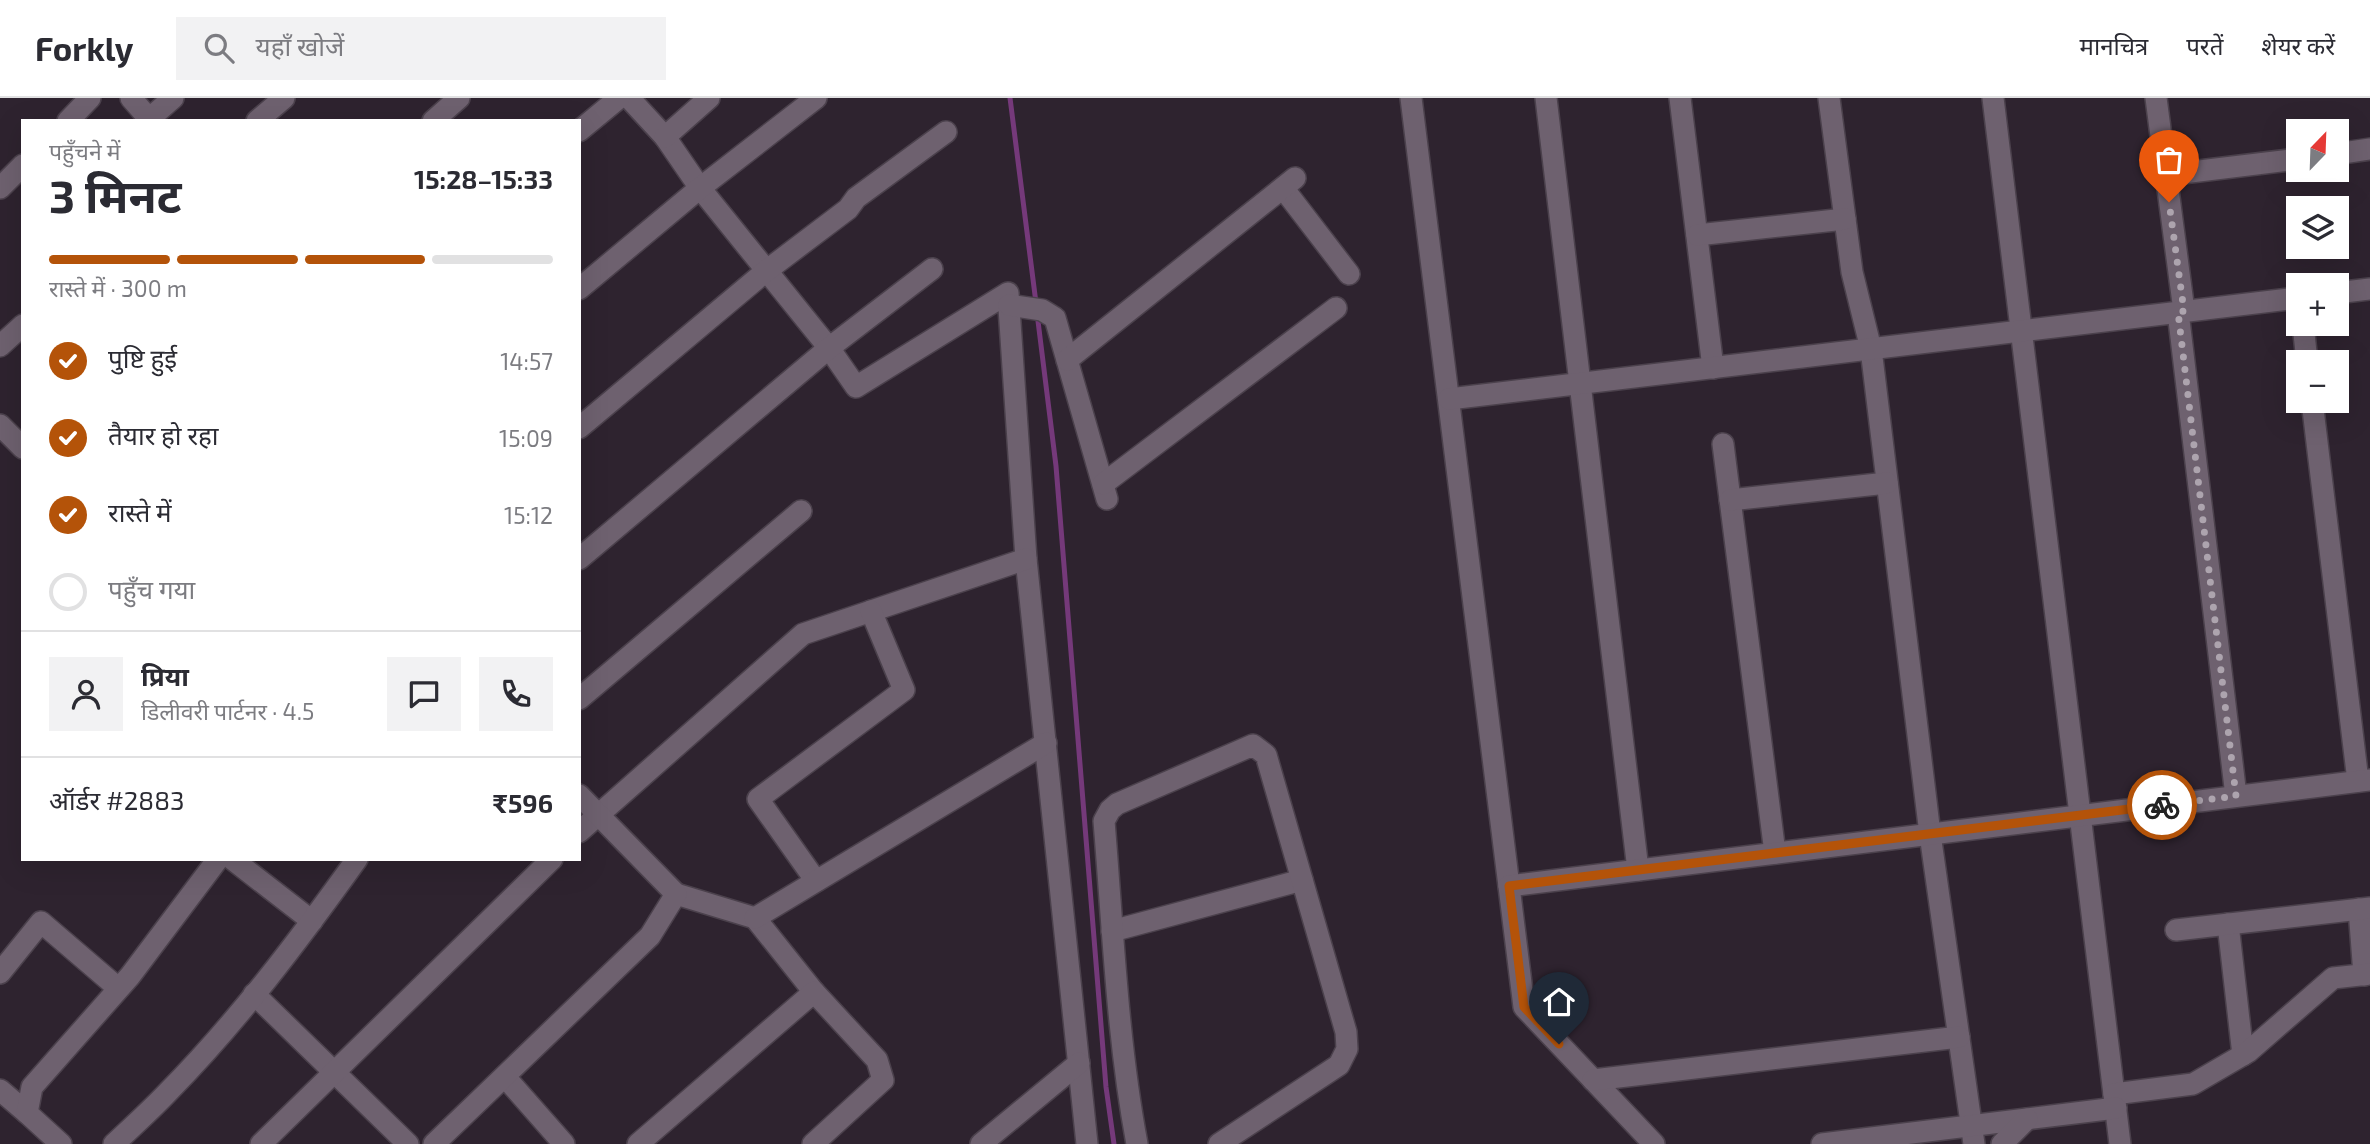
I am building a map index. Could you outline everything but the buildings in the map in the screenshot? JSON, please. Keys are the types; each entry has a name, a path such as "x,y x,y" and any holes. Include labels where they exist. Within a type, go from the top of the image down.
{"street":[{"path":"70,119 90,98"},
{"path":"131,98 149,119"},
{"path":"151,119 173,98"},
{"path":"259,119 284,98"},
{"path":"435,119 459,98"},
{"path":"581,129 619,98"},
{"path":"629,98 665,137 700,188 829,348 856,387 1008,293 1026,559 1087,1144"},
{"path":"665,137 709,98"},
{"path":"581,287 700,188 816,98"},
{"path":"1411,98 1524,1007 1654,1144"},
{"path":"1546,98 1638,870"},
{"path":"1680,98 1713,368"},
{"path":"1829,98 1852,272 1871,349 1930,834 1973,1135"},
{"path":"1993,98 2120,1144"},
{"path":"2156,98 2236,796"},
{"path":"581,426 766,271 848,209 856,198 946,132"},
{"path":"2349,152 2370,149"},
{"path":"2166,175 2286,160"},
{"path":"0,188 21,167"},
{"path":"1068,360 1289,183 1349,274"},
{"path":"1697,235 1845,219"},
{"path":"581,557 829,348 932,270"},
{"path":"2349,291 2370,289"},
{"path":"1449,399 2286,299"},
{"path":"1009,305 1042,310 1055,318 1105,491 1336,308"},
{"path":"0,346 21,328"},
{"path":"1509,886 2364,780 2314,413"},
{"path":"1723,444 1775,853"},
{"path":"1731,500 1887,483"},
{"path":"581,697 801,511"},
{"path":"581,830 803,634 1026,559"},
{"path":"816,881 758,799 904,690 871,611"},
{"path":"755,918 1046,743"},
{"path":"1137,1144 1127,1087 1104,821 1117,804 1252,745 1266,755 1346,1032 1347,1049 1339,1065 1227,1142"},
{"path":"581,797 676,894 755,918 814,992 877,1060 883,1080 813,1144"},
{"path":"27,1113 32,1087 118,988 216,861"},
{"path":"235,861 312,921"},
{"path":"114,1144 169,1092 254,994 356,861"},
{"path":"261,1144 550,861"},
{"path":"1112,931 1302,880"},
{"path":"433,1144 650,936 676,894"},
{"path":"1824,1144 1973,1135 2027,1119 2193,1084 2243,1055 2333,978 2367,975 2364,908 2176,930"},
{"path":"0,972 41,922 118,988"},
{"path":"2228,924 2243,1055"},
{"path":"638,1144 814,992"},
{"path":"254,994 408,1144"},
{"path":"1593,1080 1959,1037"},
{"path":"981,1144 1079,1063"},
{"path":"505,1077 564,1144"},
{"path":"0,1090 61,1144"},
{"path":"2002,1144 2027,1119"}],"waterway":[{"path":"1010,98 1036,303"},
{"path":"1037,313 1056,466 1106,1087 1114,1144"}],"way so far":[{"path":"2162,805 2236,796 2178,312 2184,311 2169,202"}],"route":[{"path":"1559,1044 1524,1007 1509,886 2162,805"}]}
